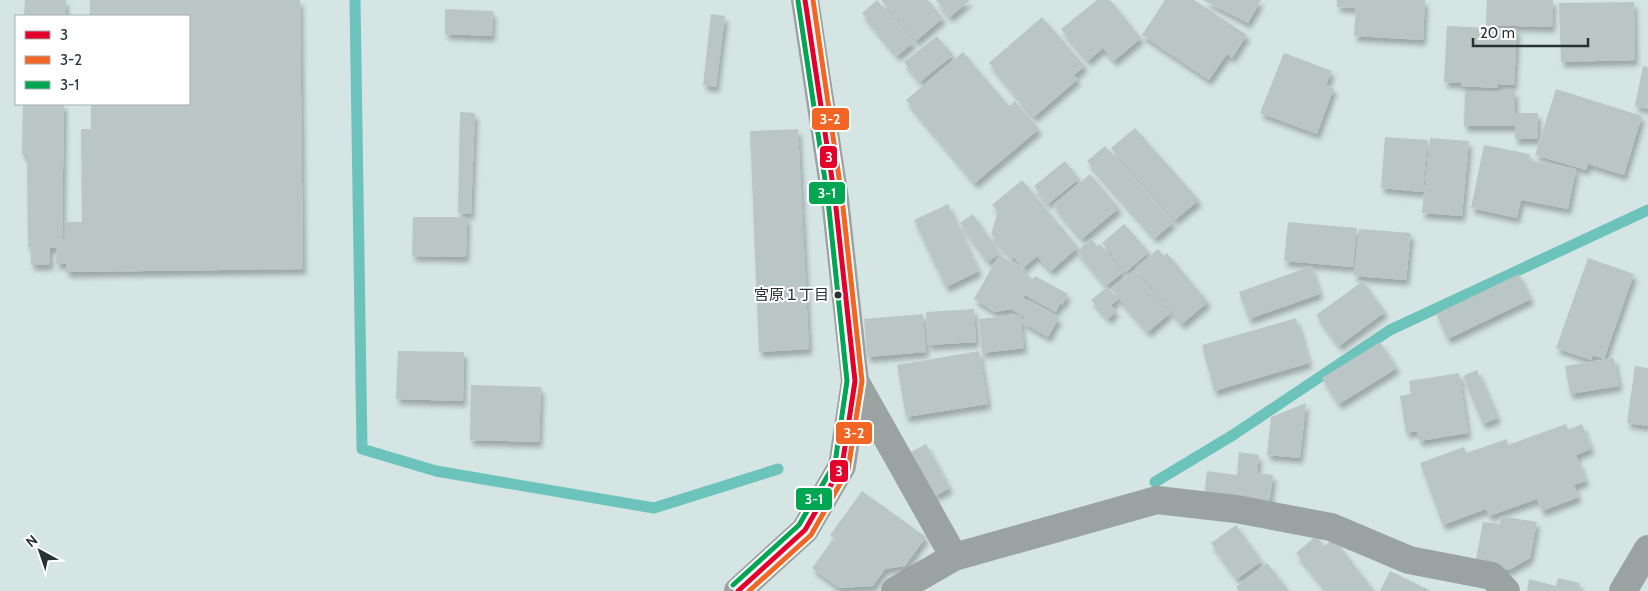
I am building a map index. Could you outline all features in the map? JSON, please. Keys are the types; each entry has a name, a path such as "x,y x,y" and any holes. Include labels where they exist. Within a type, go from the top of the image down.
{"street":[{"path":"755,587 805,530 842,466 855,381 834,199 805,0"},
{"path":"855,381 954,557"},
{"path":"895,591 954,557 1158,500 1236,509 1331,527 1409,560 1492,576 1506,591"},
{"path":"1623,591 1648,549"}],"building":[{"path":"25,0 66,0 65,15 24,15"},
{"path":"90,0 300,0 303,269 66,272 66,264 56,264 57,247 50,248 50,265 31,265 31,247 28,248 27,155 22,155 23,105 64,105 62,238 66,238 66,222 82,222 81,129 91,129 91,105 190,105 190,15 90,15"},
{"path":"877,0 913,43 897,56 862,13"},
{"path":"881,0 928,0 943,18 916,41"},
{"path":"936,0 970,0 950,17"},
{"path":"1097,0 1110,0 1141,38 1114,61 1103,48 1088,61 1061,29"},
{"path":"1165,0 1194,0 1247,35 1232,58 1227,54 1209,80 1142,35"},
{"path":"1203,0 1261,0 1248,23"},
{"path":"1337,0 1425,0 1423,40 1354,36 1356,8 1337,7"},
{"path":"1487,0 1553,0 1552,27 1486,25"},
{"path":"1634,2 1635,60 1561,62 1559,3"},
{"path":"445,9 493,11 492,36 445,34"},
{"path":"711,14 725,16 716,87 703,85"},
{"path":"1042,17 1085,66 1074,75 1078,79 1034,117 989,63"},
{"path":"1447,26 1517,29 1514,85 1498,84 1498,88 1461,86 1461,83 1444,82"},
{"path":"937,36 953,55 920,82 904,62"},
{"path":"963,52 1009,106 1015,101 1039,129 975,183 906,100"},
{"path":"1284,53 1332,71 1326,85 1334,88 1317,134 1260,113"},
{"path":"1643,66 1648,67 1648,109 1635,106"},
{"path":"1556,89 1642,116 1624,175 1588,164 1586,170 1535,155"},
{"path":"1465,91 1515,91 1515,113 1538,113 1538,139 1515,139 1515,126 1464,126"},
{"path":"460,112 475,113 471,214 458,213"},
{"path":"1135,128 1199,200 1175,220 1111,148"},
{"path":"798,129 809,349 759,352 750,131"},
{"path":"1385,137 1428,140 1423,192 1381,188"},
{"path":"1430,138 1469,141 1462,216 1422,213"},
{"path":"1484,145 1530,154 1529,160 1576,169 1568,209 1521,200 1517,218 1471,208"},
{"path":"1105,146 1173,223 1155,238 1087,161"},
{"path":"1065,161 1079,179 1048,204 1034,186"},
{"path":"1090,174 1119,208 1082,239 1053,205"},
{"path":"1022,180 1078,247 1051,271 1037,256 1023,268 1014,257 1012,259 991,234 998,211 992,205"},
{"path":"948,204 979,271 946,287 914,220"},
{"path":"973,214 1000,253 988,262 960,223"},
{"path":"413,217 467,217 466,257 412,256"},
{"path":"1288,222 1357,228 1353,267 1284,261"},
{"path":"1124,224 1149,252 1126,272 1102,243"},
{"path":"1359,229 1411,233 1406,280 1354,276"},
{"path":"1091,239 1097,246 1100,244 1123,272 1106,286 1077,251"},
{"path":"1158,249 1164,256 1167,253 1208,302 1182,324 1135,268"},
{"path":"999,255 1025,270 1023,273 1033,279 1035,276 1068,294 1062,305 1060,303 1056,312 1025,295 1023,298 1059,318 1048,337 1022,322 1025,317 1011,309 995,312 974,299"},
{"path":"1588,258 1634,274 1604,359 1593,355 1591,360 1556,348"},
{"path":"1311,266 1320,294 1249,319 1239,292"},
{"path":"1134,270 1170,313 1148,332 1111,289"},
{"path":"1519,274 1531,299 1448,339 1436,314"},
{"path":"1363,281 1385,312 1339,346 1316,315"},
{"path":"1107,287 1118,299 1111,305 1116,312 1108,319 1091,300"},
{"path":"974,309 976,342 928,345 926,312"},
{"path":"923,314 926,352 867,357 864,319"},
{"path":"1020,315 1024,348 982,353 979,319"},
{"path":"1296,318 1309,363 1214,391 1202,345"},
{"path":"1380,342 1397,368 1339,404 1322,378"},
{"path":"398,351 464,352 463,401 396,399"},
{"path":"979,351 988,404 906,417 897,365"},
{"path":"1614,358 1619,386 1570,394 1565,366"},
{"path":"1635,366 1648,368 1648,426 1627,423"},
{"path":"1477,370 1498,418 1483,424 1463,376"},
{"path":"1459,373 1468,433 1419,441 1417,431 1406,433 1400,396 1411,394 1409,381"},
{"path":"471,385 541,387 539,442 470,440"},
{"path":"1306,403 1300,458 1267,455 1271,417"},
{"path":"1566,424 1568,430 1582,424 1591,449 1576,455 1586,481 1574,485 1579,497 1542,511 1537,499 1489,516 1486,509 1443,525 1420,463 1464,447 1466,453 1507,439 1508,445"},
{"path":"926,444 950,488 935,496 911,452"},
{"path":"1239,452 1259,455 1257,473 1273,475 1269,506 1204,498 1207,471 1237,475"},
{"path":"862,491 926,537 905,566 885,569 873,586 839,588 812,568 834,538 830,535"},
{"path":"1501,516 1537,522 1530,558 1509,570 1475,565 1483,522 1500,524"},
{"path":"1236,525 1262,561 1237,579 1211,543"},
{"path":"1316,536 1324,546 1334,539 1372,588 1369,591 1327,591 1296,553"},
{"path":"1267,563 1289,591 1239,591 1236,587"},
{"path":"1390,571 1431,591 1380,591"},
{"path":"1558,578 1580,583 1579,589 1583,591 1527,591 1529,579 1556,586"}],"waterway":[{"path":"355,0 362,449 436,471 654,508 778,469"},
{"path":"1155,482 1233,435 1390,330 1648,210"}],"transit line":[{"name":"3","path":"738,591 805,530 842,466 855,381 835,199 805,0"},
{"name":"3-2","path":"749,591 811,535 848,470 862,381 842,198 813,0"},
{"name":"3-1","path":"733,585 799,525 835,463 847,381 828,200 798,1"}],"place":[{"name":"宮原１丁目","path":"838,295"}]}
